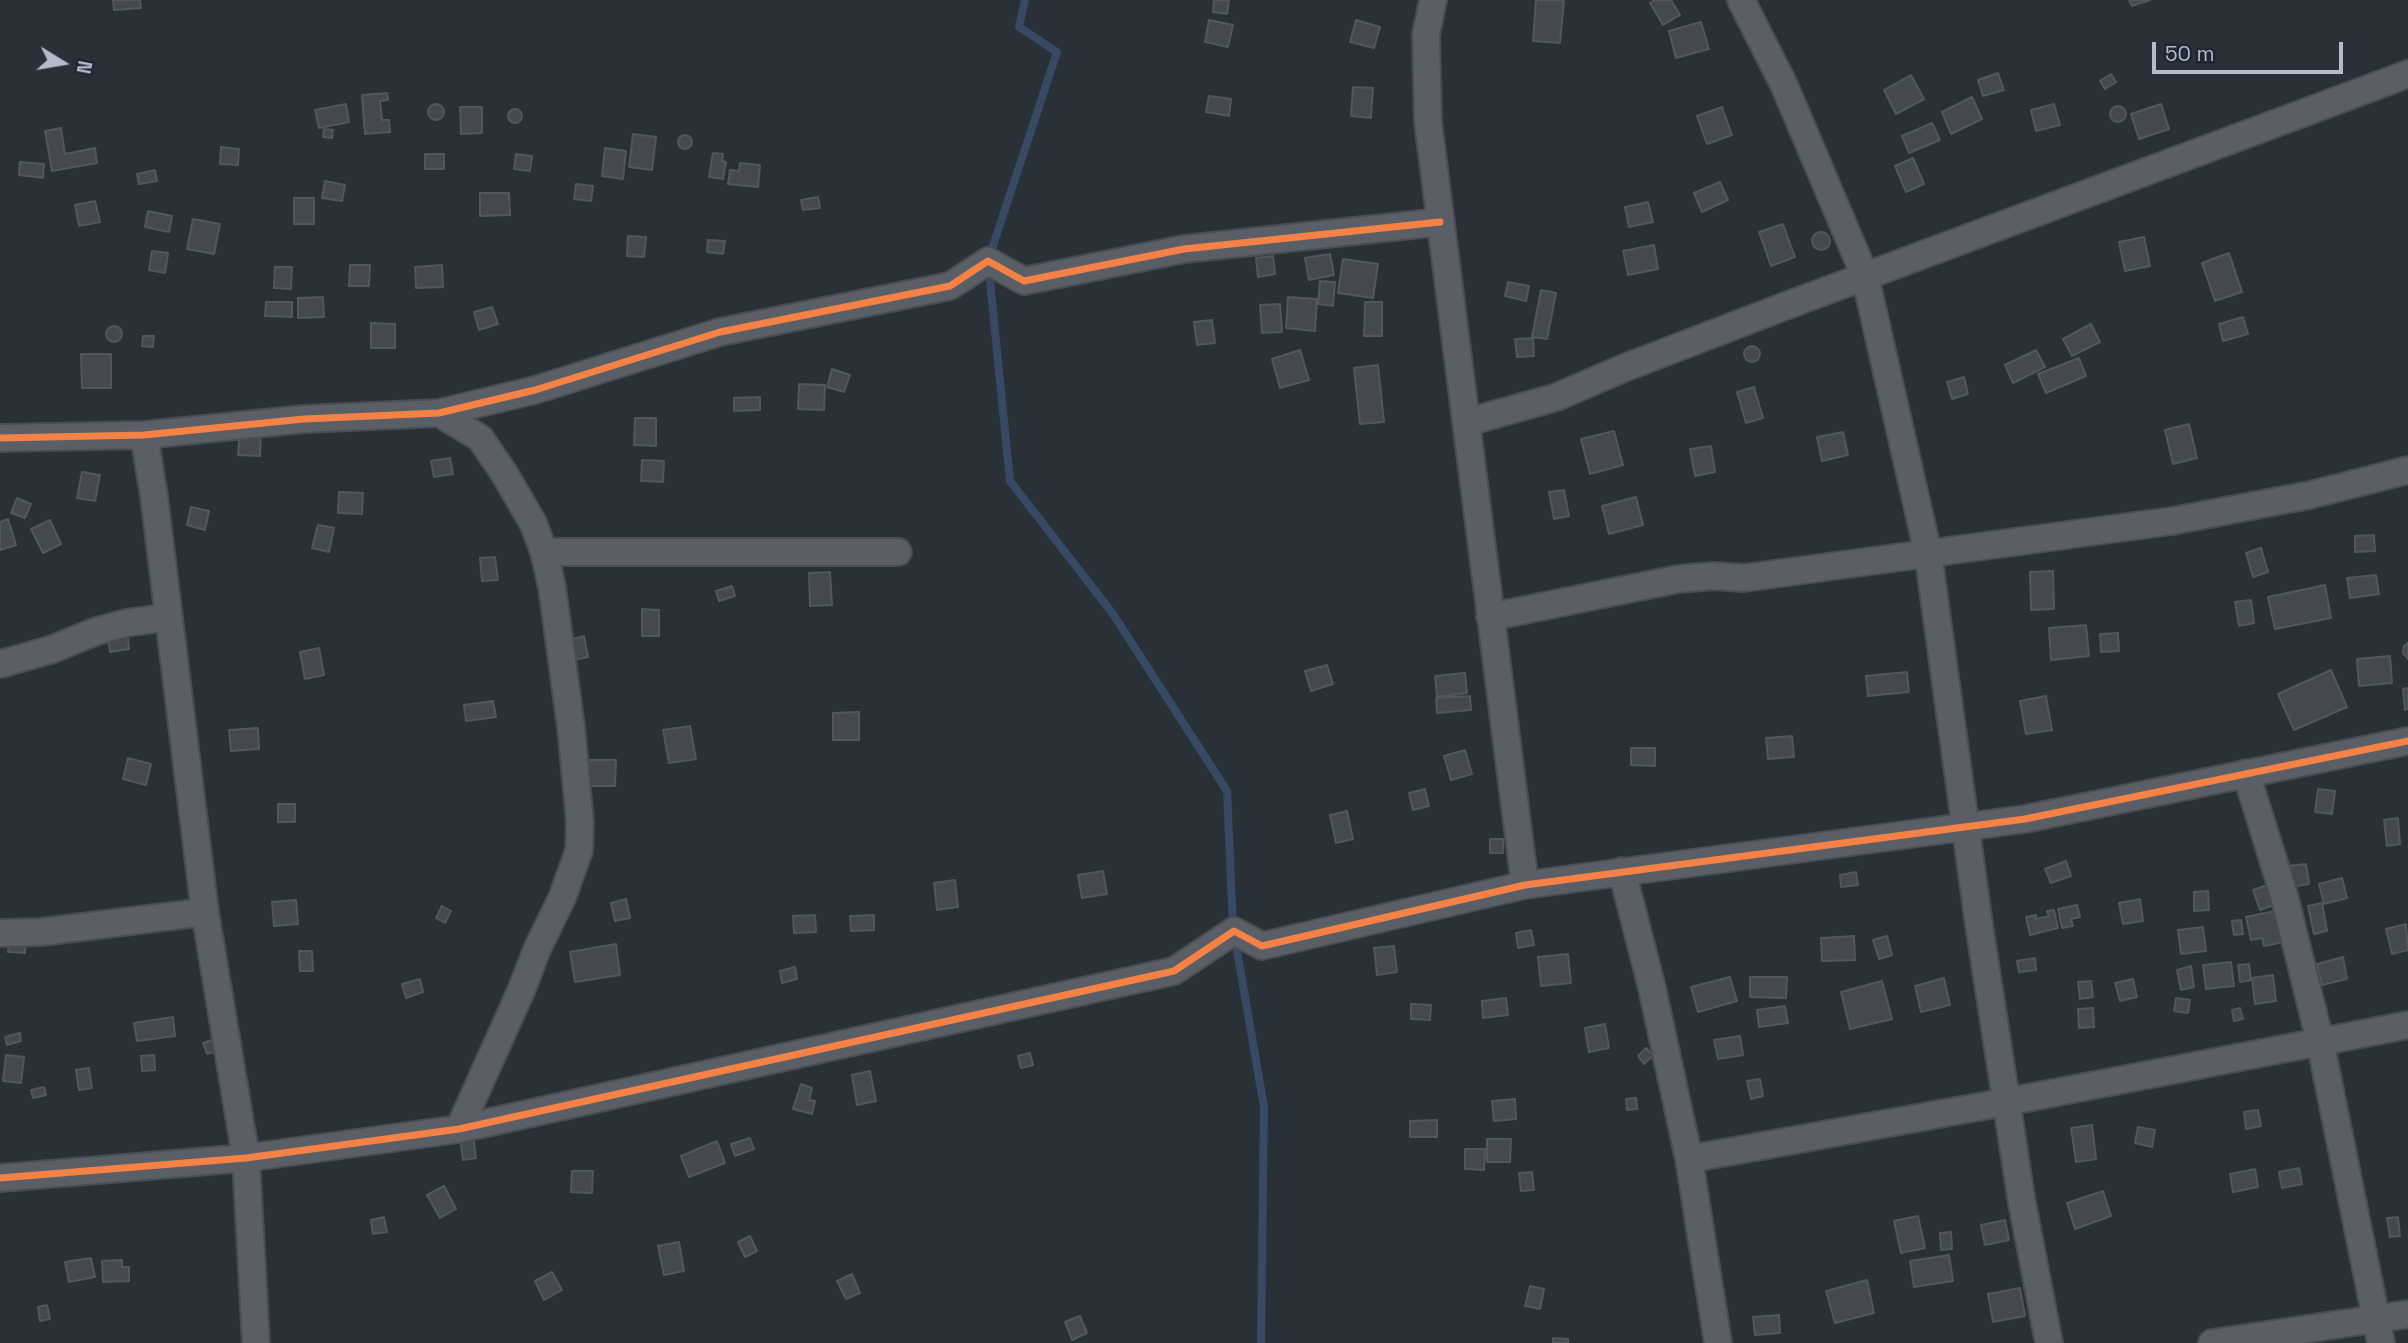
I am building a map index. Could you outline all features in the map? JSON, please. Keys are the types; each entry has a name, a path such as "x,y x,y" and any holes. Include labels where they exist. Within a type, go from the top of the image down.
{"street":[{"path":"1433,0 1426,35 1428,122 1525,885"},
{"path":"1741,0 1784,85 1865,276 1928,553 2006,1102 2049,1343"},
{"path":"1468,422 1557,397 1624,368 1865,276 2408,74"},
{"path":"0,438 144,435 304,419 439,413 535,390 720,332 950,286 988,261 1024,281 1184,248 1440,222"},
{"path":"439,413 480,438 533,523 544,552 552,587 571,727 580,822 579,851 562,898 459,1129"},
{"path":"144,435 154,496 205,912 246,1158 256,1343"},
{"path":"1490,617 1678,579 1714,576 1744,578 2172,521 2310,495 2408,470"},
{"path":"544,552 898,552"},
{"path":"0,664 50,650 97,631 126,623 169,617"},
{"path":"0,1178 246,1158 459,1129 1174,971 1234,931 1262,946 1525,885 2025,819 2408,741"},
{"path":"2246,773 2284,895 2320,1041 2379,1331"},
{"path":"1622,871 1652,988 1689,1159 1718,1343"},
{"path":"0,933 41,932 205,912"},
{"path":"1689,1159 2408,1025"},
{"path":"2212,1343 2379,1331 2408,1314"}],"building":[{"path":"113,0 140,0 141,8 114,10"},
{"path":"1214,0 1229,0 1227,14 1213,12"},
{"path":"1536,0 1564,0 1560,43 1533,41"},
{"path":"1655,0 1671,0 1680,15 1663,25 1650,3"},
{"path":"2129,0 2150,0 2132,6"},
{"path":"1209,20 1233,25 1228,47 1205,42"},
{"path":"1356,20 1380,27 1374,48 1350,42"},
{"path":"1701,22 1709,49 1676,58 1669,31"},
{"path":"1998,73 2004,90 1983,96 1978,80"},
{"path":"2111,74 2116,82 2105,89 2100,81"},
{"path":"1911,75 1924,99 1896,114 1884,90"},
{"path":"1353,87 1373,88 1371,118 1351,116"},
{"path":"387,93 388,100 380,101 382,120 389,120 390,132 365,134 362,95"},
{"path":"1209,96 1231,99 1229,116 1206,112"},
{"path":"1972,97 1982,119 1951,134 1942,112"},
{"path":"346,104 349,122 319,128 315,110"},
{"path":"433,104 439,104 444,112 442,118 433,120 428,115 428,109"},
{"path":"2054,104 2060,125 2036,131 2031,110"},
{"path":"2161,104 2169,129 2139,139 2131,114"},
{"path":"2118,106 2124,108 2124,120 2118,122 2112,120 2110,114 2112,108"},
{"path":"460,107 482,107 482,133 461,134"},
{"path":"1722,107 1732,135 1707,144 1697,116"},
{"path":"512,109 518,109 522,116 518,123 512,123 508,119 508,113"},
{"path":"1932,123 1940,140 1909,153 1902,136"},
{"path":"61,128 65,154 95,148 97,163 52,171 45,131"},
{"path":"324,129 333,130 332,138 323,137"},
{"path":"633,134 656,137 652,170 629,167"},
{"path":"682,135 688,135 692,142 688,149 682,149 678,145 678,139"},
{"path":"221,147 239,149 238,165 220,164"},
{"path":"605,148 626,151 623,179 602,176"},
{"path":"713,153 723,154 722,161 726,162 723,179 709,177"},
{"path":"425,154 444,154 444,169 425,169"},
{"path":"516,154 532,156 530,171 514,169"},
{"path":"1913,158 1924,184 1906,192 1895,166"},
{"path":"20,162 44,164 43,178 19,175"},
{"path":"740,163 760,165 758,187 728,184 730,170 739,171"},
{"path":"155,170 157,181 139,184 137,174"},
{"path":"325,181 345,185 342,201 322,198"},
{"path":"1720,182 1728,200 1702,212 1694,193"},
{"path":"576,184 593,186 591,201 574,199"},
{"path":"480,193 509,193 510,215 480,216"},
{"path":"818,197 820,208 803,210 801,200"},
{"path":"294,198 314,198 314,224 294,224"},
{"path":"95,201 100,222 79,226 75,205"},
{"path":"1648,202 1653,222 1629,227 1625,207"},
{"path":"148,211 172,216 169,232 145,227"},
{"path":"193,219 220,224 214,254 187,249"},
{"path":"1783,224 1795,257 1771,266 1759,232"},
{"path":"1817,232 1825,232 1830,241 1828,248 1817,250 1812,245 1812,237"},
{"path":"628,236 646,237 644,257 627,256"},
{"path":"2144,237 2150,266 2125,271 2119,242"},
{"path":"708,240 725,241 723,254 707,252"},
{"path":"1654,245 1658,269 1628,275 1623,251"},
{"path":"152,251 168,253 165,273 149,270"},
{"path":"2229,253 2242,292 2215,301 2202,263"},
{"path":"1330,254 1334,275 1309,280 1305,258"},
{"path":"1273,256 1275,274 1258,277 1256,258"},
{"path":"1343,259 1378,264 1373,298 1338,293"},
{"path":"350,265 370,265 369,286 349,286"},
{"path":"442,265 443,287 416,288 415,267"},
{"path":"275,267 292,267 291,289 274,288"},
{"path":"1320,281 1335,282 1333,306 1318,304"},
{"path":"1508,282 1529,286 1526,301 1505,296"},
{"path":"1541,290 1556,293 1547,339 1532,337"},
{"path":"323,297 324,317 298,318 298,298"},
{"path":"1288,297 1317,299 1315,331 1286,328"},
{"path":"266,302 292,302 292,317 265,316"},
{"path":"1365,302 1382,302 1382,336 1364,336"},
{"path":"1280,304 1282,332 1262,333 1260,305"},
{"path":"492,307 498,324 479,330 474,312"},
{"path":"2243,317 2248,334 2223,341 2219,324"},
{"path":"1212,320 1215,343 1197,345 1194,322"},
{"path":"371,323 395,324 395,348 371,348"},
{"path":"2091,324 2100,342 2072,356 2063,339"},
{"path":"111,326 117,326 122,334 120,340 111,342 106,337 106,331"},
{"path":"143,336 154,336 153,347 142,346"},
{"path":"1533,338 1534,356 1517,357 1515,339"},
{"path":"1752,346 1760,354 1752,362 1744,354"},
{"path":"1300,350 1309,380 1280,388 1272,359"},
{"path":"2036,350 2045,367 2013,383 2005,365"},
{"path":"81,354 111,354 111,388 82,388"},
{"path":"2079,358 2086,376 2046,393 2038,374"},
{"path":"1378,365 1384,422 1360,424 1354,368"},
{"path":"832,369 850,375 844,392 827,387"},
{"path":"1964,377 1968,394 1952,399 1947,382"},
{"path":"799,384 825,385 824,410 798,409"},
{"path":"1754,387 1763,418 1746,423 1737,392"},
{"path":"760,397 760,410 734,411 734,398"},
{"path":"635,418 656,418 656,446 634,445"},
{"path":"2189,424 2197,458 2173,464 2165,430"},
{"path":"240,430 261,432 260,456 238,455"},
{"path":"1614,431 1623,465 1590,474 1581,439"},
{"path":"1843,432 1848,455 1822,461 1817,437"},
{"path":"1711,446 1715,472 1695,476 1690,449"},
{"path":"450,458 453,474 434,477 431,461"},
{"path":"642,460 664,461 663,482 641,481"},
{"path":"82,472 100,475 95,501 77,498"},
{"path":"1564,490 1569,516 1554,519 1549,492"},
{"path":"339,492 363,493 362,514 338,513"},
{"path":"1636,497 1643,525 1609,534 1602,506"},
{"path":"17,498 31,504 25,518 11,513"},
{"path":"191,507 209,511 205,530 187,525"},
{"path":"8,519 16,545 0,550 0,522"},
{"path":"50,520 61,544 43,553 31,529"},
{"path":"318,525 334,528 329,552 312,548"},
{"path":"2374,535 2375,551 2355,552 2355,536"},
{"path":"2261,548 2268,572 2253,577 2246,553"},
{"path":"495,557 498,580 482,581 480,558"},
{"path":"2053,571 2054,609 2031,610 2030,572"},
{"path":"830,572 832,605 810,606 809,573"},
{"path":"2376,575 2379,594 2350,598 2347,578"},
{"path":"2325,585 2331,618 2275,629 2268,597"},
{"path":"732,586 735,596 719,601 716,591"},
{"path":"2251,600 2254,623 2239,626 2235,602"},
{"path":"642,609 659,610 659,636 642,636"},
{"path":"2086,625 2089,656 2051,660 2049,628"},
{"path":"127,628 129,649 110,652 107,630"},
{"path":"2118,633 2119,651 2101,652 2100,634"},
{"path":"584,636 588,657 574,660 569,640"},
{"path":"2408,643 2408,659 2403,653 2404,646"},
{"path":"319,648 324,675 305,679 300,652"},
{"path":"2390,656 2392,683 2359,686 2357,659"},
{"path":"1327,665 1333,684 1311,691 1305,671"},
{"path":"2331,670 2347,707 2294,730 2278,694"},
{"path":"1907,672 1909,692 1868,696 1866,676"},
{"path":"1465,673 1467,693 1437,697 1435,676"},
{"path":"2408,688 2408,709 2405,710 2403,689"},
{"path":"1470,696 1471,710 1437,713 1436,698"},
{"path":"2046,696 2052,730 2026,734 2020,701"},
{"path":"493,701 496,717 466,721 464,705"},
{"path":"859,712 859,740 833,740 833,713"},
{"path":"690,726 696,759 669,763 663,730"},
{"path":"258,728 259,749 231,751 229,730"},
{"path":"1792,736 1794,757 1768,759 1766,738"},
{"path":"1631,748 1655,748 1655,766 1631,765"},
{"path":"1465,750 1472,774 1451,780 1444,756"},
{"path":"128,758 151,764 146,785 123,779"},
{"path":"587,760 616,760 615,786 587,786"},
{"path":"1425,789 1429,806 1413,810 1409,793"},
{"path":"2318,789 2335,791 2332,814 2315,812"},
{"path":"278,804 295,804 295,822 278,822"},
{"path":"1347,811 1353,839 1336,843 1330,815"},
{"path":"2398,818 2400,844 2387,846 2384,820"},
{"path":"1490,839 1503,839 1503,853 1490,853"},
{"path":"2066,861 2071,876 2051,883 2045,869"},
{"path":"2306,864 2309,884 2290,887 2287,866"},
{"path":"1103,871 1107,894 1082,898 1078,875"},
{"path":"1856,872 1858,885 1841,887 1840,875"},
{"path":"2342,878 2347,898 2324,904 2319,884"},
{"path":"955,880 958,907 937,910 934,883"},
{"path":"2273,883 2279,903 2260,910 2253,890"},
{"path":"2208,891 2209,910 2194,911 2194,892"},
{"path":"626,899 630,918 615,921 611,903"},
{"path":"2140,899 2143,921 2123,924 2119,903"},
{"path":"296,900 298,924 274,926 272,902"},
{"path":"2322,903 2327,931 2314,934 2308,906"},
{"path":"2077,905 2080,917 2071,919 2073,926 2062,928 2058,909"},
{"path":"442,906 451,911 445,923 436,918"},
{"path":"2285,909 2283,942 2264,946 2262,938 2251,940 2246,917"},
{"path":"2054,910 2058,928 2030,935 2026,917 2036,915 2036,919 2049,916 2047,911"},
{"path":"815,915 816,932 794,933 793,916"},
{"path":"874,915 874,930 851,931 850,916"},
{"path":"2241,920 2243,934 2234,935 2232,921"},
{"path":"2406,924 2408,950 2392,954 2386,929"},
{"path":"2203,927 2206,951 2181,954 2178,930"},
{"path":"1531,930 1534,945 1518,948 1516,933"},
{"path":"9,936 26,937 25,953 8,952"},
{"path":"1854,936 1855,960 1822,961 1821,938"},
{"path":"1887,936 1892,955 1879,959 1873,940"},
{"path":"616,944 620,975 575,982 570,952"},
{"path":"1394,946 1397,972 1377,975 1374,948"},
{"path":"299,951 312,951 313,971 300,971"},
{"path":"1568,954 1571,983 1541,986 1538,957"},
{"path":"2343,957 2347,979 2322,985 2317,964"},
{"path":"2035,958 2036,970 2019,972 2017,961"},
{"path":"2231,962 2234,986 2206,989 2203,965"},
{"path":"2249,964 2251,980 2240,982 2238,965"},
{"path":"2191,966 2194,987 2181,990 2177,970"},
{"path":"795,967 797,979 782,983 780,971"},
{"path":"2273,975 2276,1001 2255,1004 2252,978"},
{"path":"1730,977 1737,1001 1698,1012 1691,987"},
{"path":"1750,977 1787,977 1786,998 1750,997"},
{"path":"1944,978 1950,1005 1921,1012 1915,986"},
{"path":"420,979 423,992 406,998 402,984"},
{"path":"2133,979 2137,997 2120,1001 2115,983"},
{"path":"1882,981 1892,1019 1850,1029 1841,992"},
{"path":"2091,981 2093,997 2080,999 2078,982"},
{"path":"1506,998 1508,1015 1483,1018 1482,1001"},
{"path":"2176,998 2190,1000 2188,1013 2174,1011"},
{"path":"1411,1004 1431,1005 1430,1020 1411,1019"},
{"path":"1785,1006 1788,1023 1759,1027 1757,1010"},
{"path":"2093,1008 2094,1027 2079,1028 2078,1009"},
{"path":"2240,1008 2243,1019 2234,1021 2232,1010"},
{"path":"173,1017 175,1036 137,1041 134,1023"},
{"path":"1605,1024 1609,1048 1589,1052 1585,1028"},
{"path":"20,1033 21,1041 7,1045 5,1037"},
{"path":"1740,1036 1743,1055 1718,1059 1714,1040"},
{"path":"212,1040 216,1051 207,1054 203,1043"},
{"path":"1646,1048 1653,1056 1644,1064 1638,1056"},
{"path":"1030,1053 1033,1065 1021,1068 1018,1056"},
{"path":"6,1055 24,1057 21,1083 3,1081"},
{"path":"154,1055 155,1070 142,1071 141,1056"},
{"path":"89,1068 92,1088 79,1090 76,1070"},
{"path":"870,1071 876,1101 857,1105 852,1075"},
{"path":"1760,1079 1763,1096 1751,1099 1747,1081"},
{"path":"801,1084 812,1088 809,1100 815,1101 812,1114 793,1109"},
{"path":"44,1087 46,1095 33,1098 31,1090"},
{"path":"1636,1098 1637,1109 1627,1110 1626,1099"},
{"path":"1515,1099 1516,1119 1494,1121 1492,1101"},
{"path":"2258,1110 2261,1126 2246,1129 2244,1112"},
{"path":"1437,1120 1437,1137 1410,1137 1410,1121"},
{"path":"2092,1125 2096,1159 2076,1162 2071,1128"},
{"path":"2138,1127 2155,1130 2152,1147 2135,1143"},
{"path":"473,1135 476,1158 463,1160 460,1137"},
{"path":"750,1138 754,1149 735,1156 731,1144"},
{"path":"1487,1139 1511,1139 1510,1162 1487,1162"},
{"path":"717,1141 725,1163 689,1177 681,1156"},
{"path":"1465,1149 1485,1149 1484,1170 1465,1169"},
{"path":"2299,1168 2302,1184 2282,1188 2279,1172"},
{"path":"2255,1169 2258,1187 2233,1192 2230,1174"},
{"path":"572,1171 593,1171 592,1193 571,1192"},
{"path":"1532,1172 1534,1190 1521,1191 1519,1173"},
{"path":"444,1186 456,1209 440,1218 427,1195"},
{"path":"2103,1191 2111,1216 2075,1229 2067,1203"},
{"path":"1918,1216 1925,1248 1901,1253 1894,1221"},
{"path":"384,1217 387,1232 373,1234 371,1220"},
{"path":"2398,1217 2400,1236 2390,1237 2387,1218"},
{"path":"2005,1220 2009,1240 1985,1245 1981,1225"},
{"path":"1951,1232 1952,1249 1941,1250 1940,1233"},
{"path":"750,1236 757,1251 745,1257 738,1242"},
{"path":"679,1242 684,1271 664,1275 658,1246"},
{"path":"1949,1255 1953,1281 1914,1287 1910,1261"},
{"path":"91,1258 95,1277 69,1282 65,1262"},
{"path":"122,1260 122,1267 129,1267 129,1281 103,1282 102,1261"},
{"path":"552,1272 562,1290 544,1300 535,1281"},
{"path":"852,1274 860,1293 846,1299 837,1281"},
{"path":"1867,1280 1874,1313 1835,1323 1826,1291"},
{"path":"1530,1286 1544,1289 1540,1309 1525,1306"},
{"path":"2020,1288 2025,1316 1993,1322 1988,1294"},
{"path":"47,1305 50,1319 40,1321 38,1307"},
{"path":"1779,1315 1780,1333 1755,1335 1753,1317"},
{"path":"1080,1316 1087,1333 1072,1340 1065,1322"},
{"path":"1553,1338 1568,1339 1568,1343 1553,1343"}],"waterway":[{"path":"1025,0 1019,27 1057,52 988,261 1010,481 1113,614 1227,791 1233,926"},
{"path":"1235,939 1264,1107 1261,1343"}],"cycle path":[{"path":"0,438 144,435 304,419 439,413 535,390 720,332 950,286 988,261 1024,281 1184,249 1440,222"},
{"path":"0,1178 246,1158 459,1129 1174,971 1234,931 1262,946 1525,885 2025,819 2408,741"}]}
